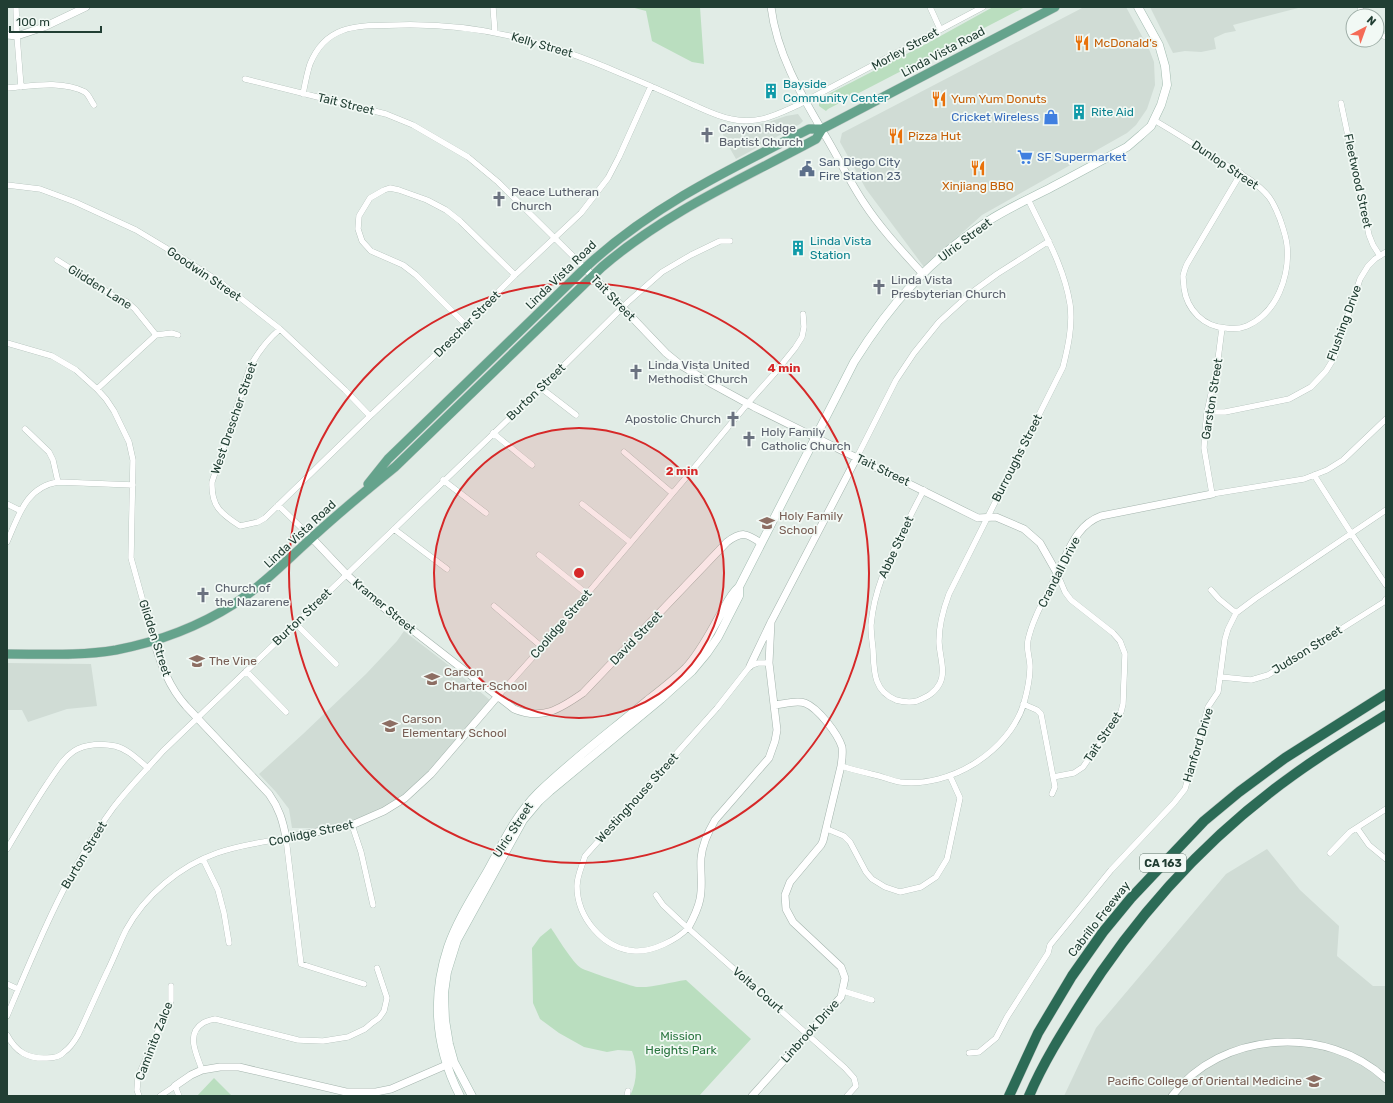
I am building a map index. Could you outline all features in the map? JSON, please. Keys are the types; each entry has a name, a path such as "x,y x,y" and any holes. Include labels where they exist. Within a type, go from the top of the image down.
{"highway":[{"name":"Cabrillo Freeway","path":"1009,1096 1038,1033 1072,976 1103,932 1146,882 1204,821 1239,792 1284,758 1386,694"},
{"name":"CA 163","path":"1029,1096 1062,1032 1092,985 1127,937 1177,878 1222,833 1264,797 1291,776 1386,715"}],"main road":[{"name":"Linda Vista Road","path":"358,496 388,459 585,268 630,229 678,198 809,129 822,129 1055,7"},
{"name":"Ulric Street","path":"460,1096 439,1031 438,984 448,948 456,928 500,845 522,811 537,794 685,669 694,659 708,638 732,593 739,586 846,375 868,340 897,300 922,273 955,245 982,225 1127,147 1151,126 1161,105 1167,85 1165,66 1159,45 1138,7"},
{"name":"Linda Vista Road","path":"7,654 83,653 115,650 154,641 196,625 233,605 270,577 358,496 395,467 593,276 627,246 666,219 711,193 816,139 822,129"},
{"name":"Ulric Street","path":"450,1064 472,1096"}],"street":[{"path":"16,7 16,36 21,87"},
{"path":"7,35 16,36 44,27 86,7"},
{"path":"494,7 495,32"},
{"path":"771,7 776,32 791,75 850,181 869,212 882,229 922,273"},
{"path":"930,7 940,30"},
{"name":"Morley Street","path":"806,101 983,7"},
{"name":"Kelly Street","path":"303,94 315,53 323,42 334,34 352,26 438,25 495,32 564,50 716,115 743,121 758,120 780,114 806,101"},
{"name":"Tait Street","path":"245,79 386,114 413,125 447,144 468,157 498,182 555,237 666,353 682,366 748,403 978,518 996,517 1024,529 1032,535 1040,543 1057,573 1065,592 1071,600 1112,633 1120,642 1125,654 1123,704 1121,712 1083,767 1074,773 1053,777"},
{"path":"7,88 50,85 68,86 86,93 94,105"},
{"name":"Drescher Street","path":"243,525 249,525 265,518 581,213 608,178 651,86"},
{"name":"Fleetwood Street","path":"1341,103 1369,235 1380,256"},
{"name":"Dunlop Street","path":"1154,120 1241,173 1269,197 1274,205 1285,232 1287,245 1287,267 1274,303 1263,316 1246,327 1234,329 1222,328"},
{"path":"1222,328 1209,325 1199,318 1190,308 1185,297 1183,277 1186,264 1241,173"},
{"name":"Goodwin Street","path":"7,185 40,189 74,202 136,230 176,254 220,282 280,328 370,416"},
{"path":"466,325 416,275 403,265 371,251 362,241 358,229 359,216 370,198 390,188 427,200 446,210 460,221 516,275"},
{"name":"Burroughs Street","path":"912,702 929,696 937,689 941,682 943,672 939,643 939,627 949,594 1063,367 1068,350 1071,321 1070,304 1062,272 1049,241 1028,199"},
{"name":"Burton Street","path":"7,1016 63,890 77,864 113,808 163,751 541,388 622,307 662,272 691,255 720,241 730,241"},
{"path":"750,666 771,622 896,380 914,353 939,322 971,293 997,274 1049,241"},
{"name":"Flushing Drive","path":"1207,412 1225,412 1289,399 1311,386 1326,371 1334,358 1360,279 1368,266 1375,259 1386,252"},
{"name":"Glidden Lane","path":"57,260 114,296 127,302 135,309 156,335"},
{"name":"Coolidge Street","path":"7,1035 17,1049 36,1059 54,1058 64,1054 72,1044 127,929 142,906 168,880 194,863 218,852 232,848 352,825 384,811 405,798 422,783 542,647 795,348 802,337 804,326 803,314"},
{"name":"West Drescher Street","path":"243,525 240,526 224,516 215,505 211,490 212,482 250,367 256,355 266,342 280,328"},
{"name":"Garston Street","path":"1212,494 1204,448 1207,412 1217,367 1222,328"},
{"path":"97,389 156,335 172,333 178,335"},
{"name":"Glidden Street","path":"7,344 52,356 76,370 97,389 114,411 129,442 133,460 131,558 161,664 170,686 180,700 269,794 277,805 286,838 301,964 364,984"},
{"path":"541,388 576,415"},
{"name":"Crandall Drive","path":"841,766 900,782 927,782 963,771 983,759 995,748 1018,718 1023,704 1030,667 1027,652 1028,641 1032,628 1076,535 1094,518 1212,494 1304,479 1327,470 1343,460 1386,419"},
{"path":"25,429 49,452 53,460 58,482"},
{"path":"493,433 532,465"},
{"path":"624,452 672,493"},
{"path":"1314,474 1386,585"},
{"path":"444,480 486,512"},
{"path":"7,542 26,501 32,493 47,484 58,482 133,485"},
{"name":"Abbe Street","path":"912,702 901,701 890,697 881,689 875,678 871,626 877,589 886,565 924,490"},
{"path":"7,504 21,511"},
{"path":"582,504 630,542"},
{"name":"Kramer Street","path":"278,505 346,574 379,604 497,697"},
{"name":"Hanford Drive","path":"969,1053 979,1052 996,1038 1007,1017 1048,952 1050,945 1111,870 1174,803 1185,789 1208,707 1218,692 1225,639 1236,613 1386,510"},
{"path":"394,529 447,569"},
{"name":"David Street","path":"497,697 514,709 525,714 534,715 546,713 566,705 583,693 727,542 737,535 747,534 761,543"},
{"path":"539,555 587,594"},
{"path":"1211,590 1219,599 1236,613"},
{"name":"Judson Street","path":"1221,677 1251,680 1268,675 1384,602 1386,599"},
{"path":"494,606 542,647"},
{"path":"688,928 700,901 702,884 701,859 704,842 715,820 769,758 775,741 777,730 769,663 771,622"},
{"path":"295,623 336,664"},
{"path":"750,666 758,663 769,663"},
{"name":"Westinghouse Street","path":"688,928 678,936 657,947 637,951 614,945 592,928 585,917 579,903 577,886 578,878 586,856 717,708 750,666"},
{"path":"246,671 286,712"},
{"name":"Linbrook Drive","path":"752,1096 807,1033 841,997 845,978 841,967 793,922 786,909 785,895 790,882 821,845 827,829 841,766 843,754 842,747 837,736 814,708 804,703 795,702 774,705"},
{"path":"1023,704 1037,710 1041,714 1055,787 1052,794"},
{"path":"7,849 58,768 75,750 101,744 116,746 129,752 148,768"},
{"path":"827,829 844,836 850,842 866,872 872,879 885,888 900,892 921,887 936,877 947,859 960,798 950,776"},
{"path":"1330,853 1350,832 1386,809"},
{"path":"352,825 361,852 373,905"},
{"path":"1357,828 1369,845 1386,859"},
{"path":"203,859 218,890 224,913 229,944"},
{"name":"Volta Court","path":"656,895 663,905 688,928 845,1068 854,1078 856,1086 847,1096"},
{"path":"202,1070 193,1043 195,1031 202,1023 215,1019 298,1040 323,1041 348,1037 365,1028 379,1018 384,1011 387,998 377,968"},
{"path":"7,984 18,989"},
{"name":"Caminito Zalce","path":"139,1096 137,1090 138,1077 171,1001 171,986"},
{"path":"843,991 872,1000"},
{"path":"1172,1096 1179,1087 1205,1065 1226,1054 1240,1049 1268,1043 1307,1043 1338,1050 1359,1060 1386,1079"},
{"path":"160,1096 191,1075 202,1070 220,1067 239,1067 346,1092 376,1094 450,1064"},
{"path":"175,1086 179,1096"}],"shaded area":[{"path":"1084,7 1126,7 1149,49 1154,62 1155,85 1147,109 1136,125 1127,133 982,215 924,267 866,189 840,142 842,133"},
{"path":"1150,7 1302,7 1233,25 1236,31 1225,33 1214,38 1216,49 1201,52 1185,51 1173,53"},
{"path":"798,114 803,121 800,124 736,159 724,138 720,124 723,126 744,126 766,123 786,116"},
{"name":"Carson Elementary School","path":"404,631 490,700 430,772 408,793 360,820 321,828 292,828 289,809 259,774 366,674 397,641"},
{"path":"7,663 91,664 97,706 67,709 28,722 22,710 7,710"},
{"path":"1267,849 1300,890 1339,926 1337,956 1373,986 1386,986 1386,1096 1064,1096 1096,1028 1226,874"}],"green space":[{"path":"631,7 700,7 704,64 692,62 652,41 646,11"},
{"path":"993,7 1025,7 826,111 819,106 819,99 926,44"},
{"name":"Mission Heights Park","path":"551,928 570,956 581,968 637,987 655,986 686,980 751,1039 699,1096 630,1096 636,1074 632,1051 618,1050 607,1052 584,1047 559,1033 540,1019 533,1003 532,948 540,937"},
{"path":"214,1078 232,1096 197,1096"}],"place":[{"name":"McDonald's","path":"1082,43"},
{"name":"Bayside Community Center","path":"771,91"},
{"name":"Yum Yum Donuts","path":"939,99"},
{"name":"Rite Aid","path":"1079,112"},
{"name":"Cricket Wireless","path":"1051,117"},
{"name":"Canyon Ridge Baptist Church","path":"707,135"},
{"name":"Pizza Hut","path":"896,136"},
{"name":"SF Supermarket","path":"1025,157"},
{"name":"Xinjiang BBQ","path":"978,168"},
{"name":"San Diego City Fire Station 23","path":"807,169"},
{"name":"Peace Lutheran Church","path":"499,199"},
{"name":"Linda Vista Station","path":"798,248"},
{"name":"Linda Vista Presbyterian Church","path":"879,287"},
{"name":"Linda Vista United Methodist Church","path":"636,372"},
{"name":"Apostolic Church","path":"733,419"},
{"name":"Holy Family Catholic Church","path":"749,439"},
{"name":"Holy Family School","path":"767,523"},
{"name":"Church of the Nazarene","path":"203,595"},
{"name":"The Vine","path":"197,661"},
{"name":"Carson Charter School","path":"432,679"},
{"name":"Carson Elementary School","path":"390,726"},
{"name":"Pacific College of Oriental Medicine","path":"1314,1081"}]}
